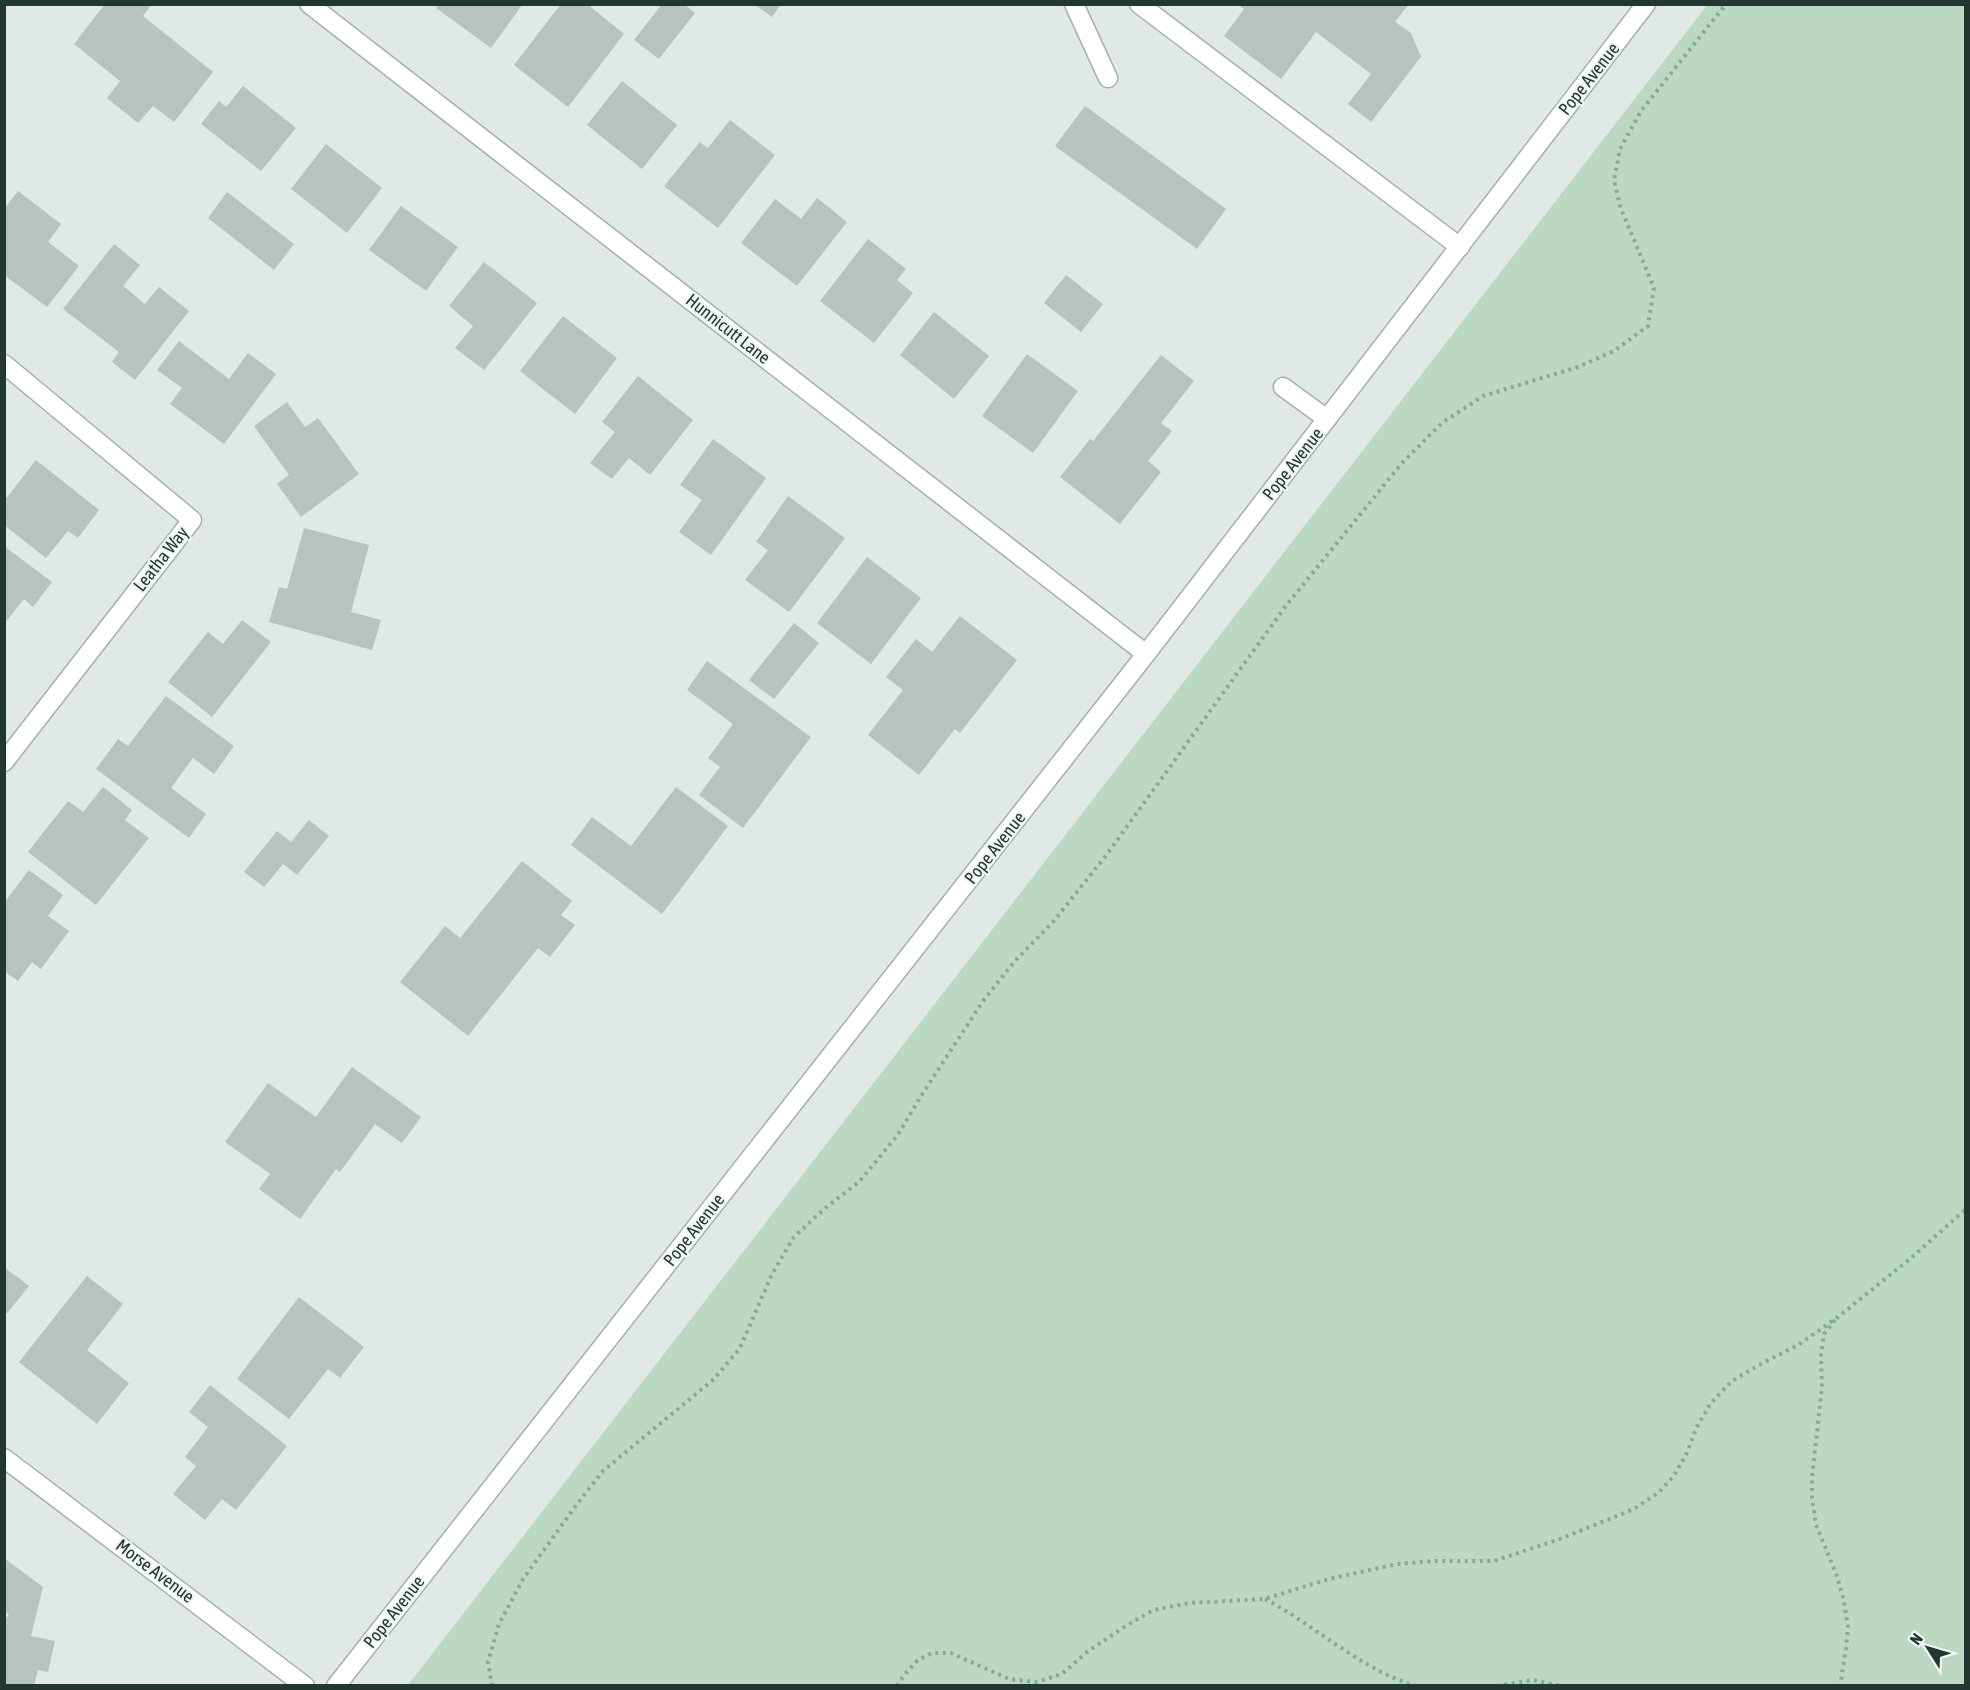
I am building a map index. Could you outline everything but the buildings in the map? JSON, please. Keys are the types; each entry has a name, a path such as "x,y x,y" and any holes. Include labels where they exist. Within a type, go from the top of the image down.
{"street":[{"name":"Hunnicutt Lane","path":"309,4 1146,654"},
{"path":"1074,4 1108,78"},
{"path":"1139,4 1460,247"},
{"name":"Pope Avenue","path":"336,1686 1146,654 1646,4"},
{"name":"Leatha Way","path":"4,364 192,520 4,762"},
{"path":"1283,387 1328,419"},
{"name":"Morse Avenue","path":"4,1458 305,1686"}],"path":[{"path":"492,1686 488,1662 499,1624 523,1579 576,1504 603,1471 714,1379 740,1348 772,1274 794,1237 824,1209 859,1182 897,1136 983,1001 1014,962 1053,922 1108,853 1285,607 1402,463 1442,423 1483,396 1578,367 1614,351 1648,326 1654,288 1620,206 1614,180 1620,149 1641,111 1726,4"},
{"path":"897,1686 918,1660 932,1653 951,1653 1009,1679 1035,1683 1062,1674 1087,1652 1153,1610 1189,1603 1264,1599 1329,1579 1397,1564 1494,1561 1560,1539 1634,1509 1658,1493 1673,1477 1710,1404 1732,1382 1798,1345 1838,1317 1911,1258 1965,1209"},
{"path":"1838,1317 1824,1334 1821,1355 1822,1387 1812,1477 1812,1498 1816,1525 1837,1576 1848,1627 1840,1686"},
{"path":"1264,1599 1282,1608 1347,1653 1415,1686"},
{"path":"1497,1686 1533,1680 1561,1686"}],"green space":[{"path":"1708,4 1965,5 1965,1685 408,1685"}]}
